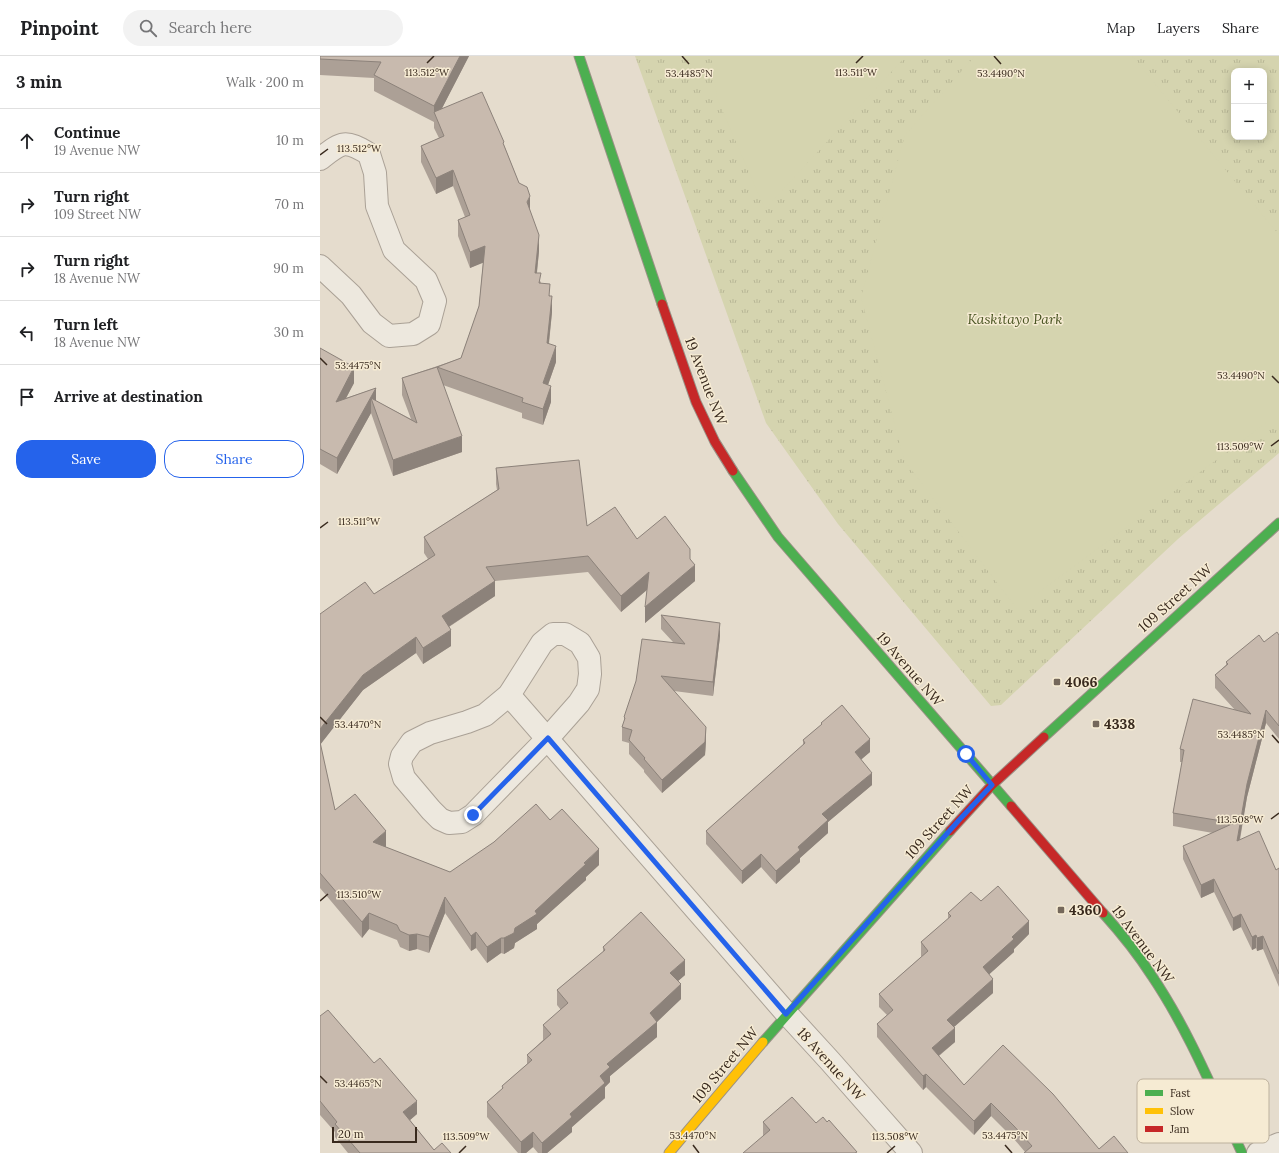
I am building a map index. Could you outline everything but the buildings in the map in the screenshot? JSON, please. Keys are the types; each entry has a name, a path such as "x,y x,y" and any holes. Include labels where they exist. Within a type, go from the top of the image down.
{"street":[{"name":"19 Avenue NW","path":"579,56 682,364 696,402 715,442 744,489 778,537 1119,931 1157,983 1184,1031 1207,1079"},
{"path":"320,159 339,144 354,145 369,154 375,173 377,206 394,250 426,280 435,301 429,324 413,334 389,336 372,323 351,295 320,266"},
{"name":"109 Street NW","path":"669,1153 786,1014 992,785 1279,523"},
{"path":"553,634 566,634 580,643 589,658 590,674 588,689 579,703 548,738 473,815 462,822 449,823 440,819 404,778 400,764 402,756 412,742 430,733 485,715 509,695 542,643 553,634"},
{"name":"18 Avenue NW","path":"509,695 548,738 786,1014 830,1061 911,1153"},
{"name":"19 Avenue NW","path":"1237,1143 1242,1153"},
{"path":"1258,1153 1279,1144"}],"green space":[{"name":"Kaskitayo Park","path":"635,56 1279,56 1279,453 1178,539 1001,705 991,706 838,524 766,423"},
{"path":"711,56 906,56 765,209 717,98"},
{"path":"975,56 1132,56 1279,235 1279,413 1017,609 904,460 861,297 905,135"}],"traffic: fast":[{"path":"579,56 662,304"},
{"path":"733,471 778,537 1011,806"},
{"path":"1044,737 1279,523"},
{"path":"763,1042 950,831"},
{"path":"1103,913 1123,936 1147,968 1178,1018 1207,1079"},
{"path":"1237,1143 1242,1153"}],"traffic: slow":[{"path":"669,1153 763,1042"}],"traffic: jam":[{"path":"662,304 696,402 715,442 733,471"},
{"path":"950,831 992,785 1044,737"},
{"path":"1011,806 1103,913"}],"place":[{"name":"4066","path":"1057,682"},
{"name":"4338","path":"1096,724"},
{"name":"4360","path":"1061,910"}],"route":[{"path":"473,815 548,738 750,970 786,1014 992,785 966,754"}]}
